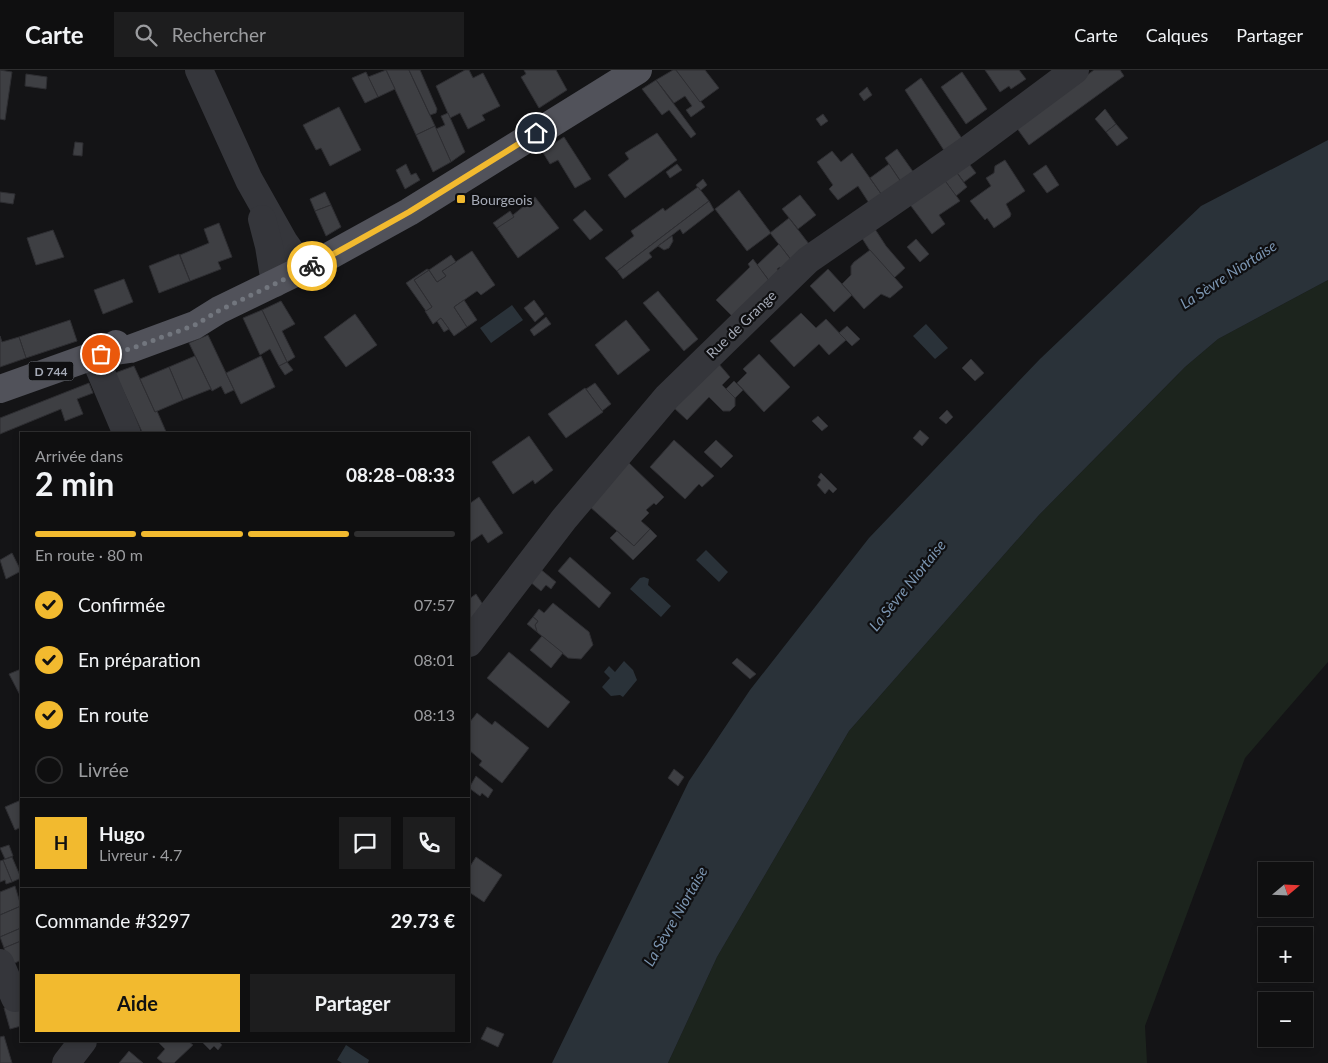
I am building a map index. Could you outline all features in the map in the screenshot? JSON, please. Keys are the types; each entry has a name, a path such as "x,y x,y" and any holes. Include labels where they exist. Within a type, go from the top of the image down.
{"main road":[{"name":"D 744","path":"0,389 97,355 130,349 159,340 195,325 220,310 304,270 409,212 638,70"}],"street":[{"path":"199,70 249,180 284,242 304,270"},
{"name":"Rue de Grange","path":"470,642 570,512 667,397 808,260 966,151 1075,70"},
{"path":"249,180 270,246 275,283"},
{"path":"97,355 126,432"},
{"path":"0,962 12,998"},
{"path":"66,1063 82,1042"}],"shaded area":[{"path":"1328,280 1328,662 1245,758 1145,1026 1147,1063 668,1063 717,957 849,731 1039,515 1185,367 1218,339"}],"water":[{"name":"La Sèvre Niortaise","path":"1328,140 1328,280 1218,339 1185,367 1039,515 849,731 717,957 668,1063 552,1063 689,781 750,690 869,538 1040,359 1201,206"},
{"path":"512,305 523,320 491,343 480,328"},
{"path":"926,324 948,348 935,359 913,336"},
{"path":"706,550 728,572 719,582 696,560"},
{"path":"640,578 649,579 648,585 671,606 661,617 630,589"},
{"path":"624,661 633,670 637,680 623,697 620,695 611,696 602,687 610,678 604,672 609,666 615,672"},
{"path":"346,1045 369,1060 368,1063 342,1063 337,1060"}],"building":[{"path":"0,70 12,72 5,120 0,119"},
{"path":"386,70 409,70 435,126 416,135"},
{"path":"386,70 395,89 378,97 368,77"},
{"path":"409,70 420,70 437,109 436,113 430,115"},
{"path":"465,70 469,70 473,78 483,73 500,106 482,115 485,120 468,129 460,113 450,118 436,86"},
{"path":"524,70 556,70 567,90 539,108 521,77 526,74"},
{"path":"676,70 705,107 691,117 686,110 692,106 685,96 674,103 656,80"},
{"path":"676,70 705,70 719,88 700,102"},
{"path":"985,70 1019,70 1026,79 1011,89 1009,86 1000,92"},
{"path":"1094,70 1120,70 1124,76 1029,145 1016,127"},
{"path":"366,72 378,97 365,103 352,78"},
{"path":"962,72 987,109 966,124 941,87"},
{"path":"26,74 47,77 46,89 25,86"},
{"path":"921,78 963,140 945,152 905,90"},
{"path":"656,80 696,134 691,138 669,110 662,115 642,89"},
{"path":"867,87 872,95 864,101 859,94"},
{"path":"339,107 361,150 330,166 321,148 316,150 303,125"},
{"path":"1105,109 1116,124 1106,132 1095,119"},
{"path":"448,113 465,152 451,162 436,129 445,125 441,116"},
{"path":"823,114 828,121 821,126 816,119"},
{"path":"1116,124 1128,138 1117,146 1106,132"},
{"path":"435,126 451,162 433,172 416,135"},
{"path":"657,133 677,160 625,198 608,175 629,159 625,153"},
{"path":"564,137 591,179 575,188 558,160 550,164 542,151"},
{"path":"75,142 83,143 82,156 73,155"},
{"path":"897,149 914,173 901,182 885,158"},
{"path":"832,151 841,162 852,153 882,195 869,203 858,186 838,200 829,189 833,185 817,162"},
{"path":"1005,160 1025,191 1006,204 1011,214 1010,217 994,228 970,201 991,186 986,178 994,173 995,166"},
{"path":"967,161 976,173 964,182 955,170"},
{"path":"406,164 411,175 416,173 420,180 405,189 396,170"},
{"path":"677,164 682,170 670,178 666,172"},
{"path":"889,164 901,182 882,195 870,178"},
{"path":"1046,165 1059,185 1047,193 1033,174"},
{"path":"955,170 967,187 956,196 943,178"},
{"path":"943,178 960,201 939,215 945,224 932,234 908,202"},
{"path":"703,179 707,185 700,191 696,185"},
{"path":"698,187 709,201 617,271 605,258 634,236 631,231 663,208 665,211"},
{"path":"739,190 771,233 747,251 715,209"},
{"path":"0,192 15,194 13,204 0,202"},
{"path":"325,192 331,205 315,211 310,199"},
{"path":"800,195 816,215 798,229 782,209"},
{"path":"535,197 559,228 518,258 497,228"},
{"path":"709,201 714,210 683,234 680,229 649,253 652,257 623,279 617,271"},
{"path":"331,205 341,227 326,236 315,211"},
{"path":"585,210 603,230 590,240 573,220"},
{"path":"510,211 514,217 497,228 493,223"},
{"path":"789,218 809,244 792,261 770,233"},
{"path":"219,223 232,257 218,262 221,269 190,281 180,255 209,243 204,229"},
{"path":"873,226 886,246 905,268 894,278 874,257 860,235"},
{"path":"53,230 64,257 36,265 27,238"},
{"path":"672,236 673,241 669,248 664,250 658,246"},
{"path":"916,239 929,254 920,262 907,247"},
{"path":"779,244 792,261 783,270 780,267 777,269 780,273 770,282 757,265"},
{"path":"870,250 903,287 890,298 881,294 864,309 842,284 851,275 851,266 854,262"},
{"path":"472,251 495,285 481,295 477,291 454,307 467,327 454,336 441,318 433,324 425,311 432,307 414,280 429,270 437,282 446,276 442,271"},
{"path":"179,254 190,281 159,293 149,266"},
{"path":"451,255 456,262 442,271 446,276 437,282 429,270"},
{"path":"753,259 770,282 734,318 716,300 750,267 748,264"},
{"path":"427,269 429,270 414,280 432,307 426,311 406,283"},
{"path":"828,269 852,295 834,312 810,286"},
{"path":"124,279 133,302 103,314 94,290"},
{"path":"658,291 698,339 684,351 643,303"},
{"path":"464,300 477,320 467,327 454,307"},
{"path":"534,300 544,314 535,322 524,308"},
{"path":"281,301 295,324 282,331 295,357 287,362 262,310"},
{"path":"262,310 287,362 279,366 270,349 260,355 243,318"},
{"path":"801,313 816,328 826,319 846,340 829,355 819,344 794,367 770,341"},
{"path":"355,314 377,345 346,367 324,337"},
{"path":"546,317 551,324 534,336 530,330"},
{"path":"441,318 449,329 444,332 437,321"},
{"path":"70,320 77,341 26,358 19,337"},
{"path":"626,320 650,350 618,375 595,345"},
{"path":"847,326 860,339 852,346 839,333"},
{"path":"208,335 234,390 225,394 221,386 212,391 189,343"},
{"path":"0,336 2,342 19,337 26,358 0,367"},
{"path":"759,354 790,387 764,412 737,383 747,373 743,369"},
{"path":"195,356 211,389 183,400 169,367"},
{"path":"261,356 275,387 241,404 226,373"},
{"path":"971,359 984,373 975,381 962,368"},
{"path":"287,362 293,370 285,375 279,366"},
{"path":"718,363 730,377 722,385 735,398 735,406 730,411 723,411 709,397 687,420 673,407"},
{"path":"134,366 166,432 142,432 115,373"},
{"path":"169,367 183,400 155,412 140,379"},
{"path":"734,381 743,390 735,398 726,389"},
{"path":"89,383 93,393 77,399 83,414 65,421 61,409 0,434 0,418"},
{"path":"595,383 611,404 602,411 586,389"},
{"path":"585,388 603,412 566,438 548,414"},
{"path":"947,410 953,417 946,424 939,418"},
{"path":"818,416 828,426 822,431 812,421"},
{"path":"920,430 929,438 922,446 913,438"},
{"path":"529,436 553,470 535,484 533,480 513,494 492,462"},
{"path":"674,440 714,476 702,487 699,484 685,499 650,467"},
{"path":"716,440 733,456 721,468 704,452"},
{"path":"627,461 664,497 656,505 654,503 646,510 649,513 641,521 650,529 634,546 589,506"},
{"path":"821,473 837,489 833,493 829,489 825,494 817,485 821,480 818,477"},
{"path":"479,497 503,533 488,543 482,534 470,542 470,503"},
{"path":"650,529 657,536 633,560 610,538 617,531 634,546"},
{"path":"12,553 20,572 6,579 0,560"},
{"path":"570,557 611,593 599,608 558,571"},
{"path":"539,568 556,582 551,589 546,585 541,591 529,581"},
{"path":"476,594 484,606 471,623 470,611 470,598"},
{"path":"553,603 589,632 593,645 581,659 568,658 537,632 535,625 538,621 533,617 539,609 544,613"},
{"path":"533,617 538,621 535,625 537,632 527,624"},
{"path":"542,636 563,653 551,668 530,650"},
{"path":"509,652 570,702 548,728 487,678"},
{"path":"737,658 756,674 750,679 732,663"},
{"path":"20,669 20,695 9,674"},
{"path":"477,713 492,725 495,721 529,748 502,783 479,765 482,761 470,751 470,722"},
{"path":"674,769 684,777 678,786 668,778"},
{"path":"476,776 493,790 488,798 482,793 480,796 470,789"},
{"path":"20,800 20,828 15,830 5,807"},
{"path":"9,845 13,856 5,859 0,848"},
{"path":"12,857 20,878 12,882 3,860"},
{"path":"476,857 502,875 484,902 470,893 470,866"},
{"path":"3,860 12,882 6,884 5,880 0,882 0,861"},
{"path":"15,886 20,906 0,915 0,892"},
{"path":"20,906 20,928 0,937 0,915"},
{"path":"20,928 20,941 4,948 0,937"},
{"path":"20,941 20,960 11,965 4,948"},
{"path":"20,1003 20,1026 10,1029 4,1008"},
{"path":"487,1027 504,1034 498,1047 481,1039"},
{"path":"4,1036 12,1063 0,1063 0,1037"},
{"path":"158,1042 189,1042 193,1045 174,1063 163,1063 157,1058 165,1049"},
{"path":"202,1042 219,1042 222,1045 218,1050 214,1046 210,1050"},
{"path":"129,1051 143,1063 119,1063"}],"way so far":[{"path":"101,354 130,349 159,340 195,325 220,310 312,266"}],"place":[{"name":"Bourgeois","path":"461,199"}],"route":[{"path":"312,266 409,212 536,133"}]}
